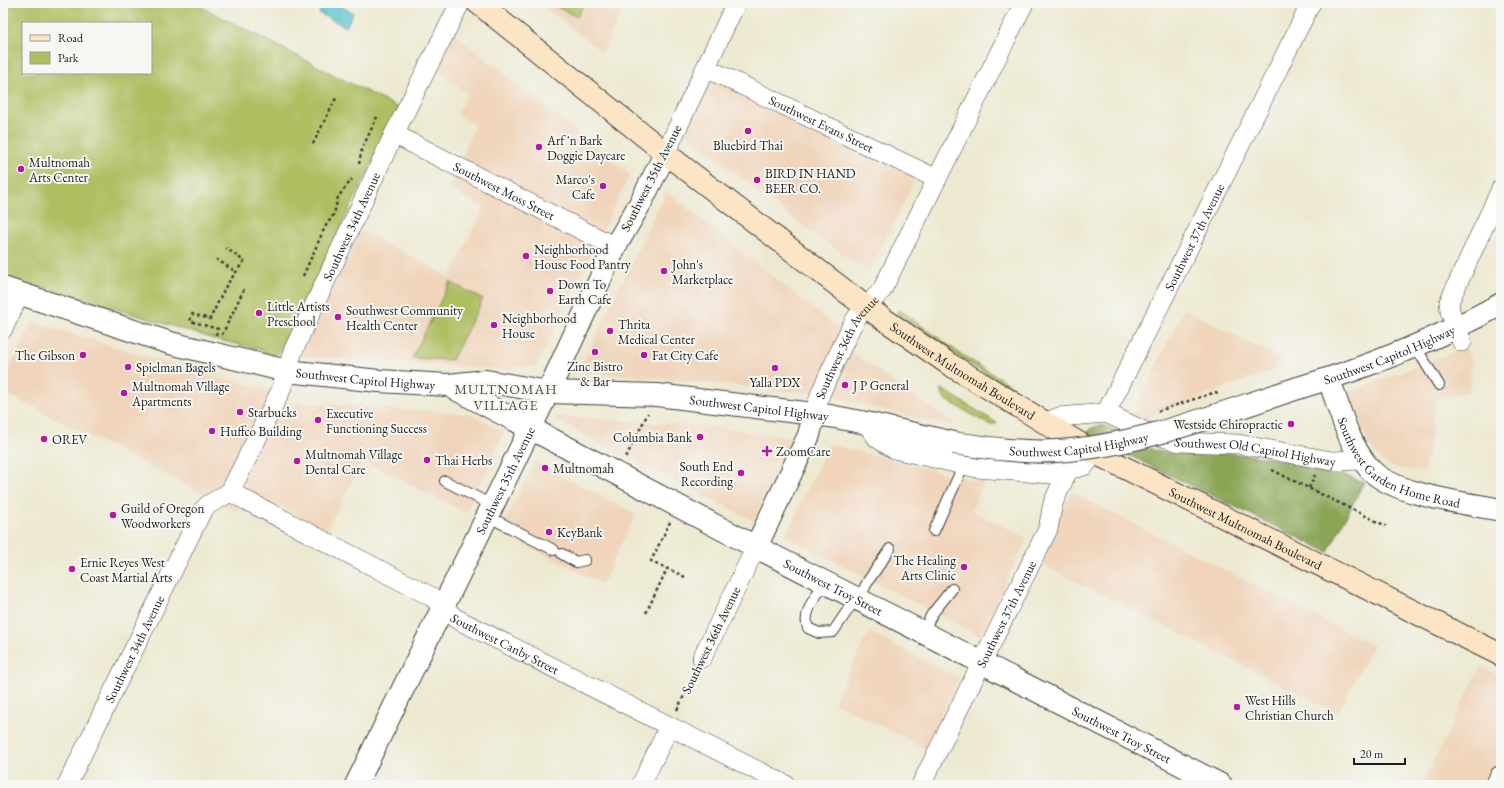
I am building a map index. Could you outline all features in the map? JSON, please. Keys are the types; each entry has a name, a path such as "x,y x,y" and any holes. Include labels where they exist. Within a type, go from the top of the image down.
{"main road":[{"name":"Southwest Multnomah Boulevard","path":"478,3 666,152 866,307 949,364 1095,453 1281,544 1501,655"}],"street":[{"name":"Southwest 34th Avenue","path":"68,785 202,510 230,492 281,390 293,351 394,134 460,3"},
{"name":"Southwest 35th Avenue","path":"356,785 548,392 616,247 642,202 736,3"},
{"name":"Southwest 36th Avenue","path":"702,658 807,439 821,392 844,342 857,317 882,290 1024,3"},
{"name":"Southwest 37th Avenue","path":"1106,413 1311,3"},
{"name":"Southwest Evans Street","path":"706,68 937,179"},
{"name":"Southwest Moss Street","path":"394,134 616,247"},
{"path":"1459,335 1448,307 1451,297 1501,189"},
{"path":"3,329 12,291"},
{"name":"Southwest Capitol Highway","path":"12,291 170,343 287,371 378,381 448,385 486,381 548,392 657,395 814,414 866,423 954,443 991,449 1023,451 1057,451 1105,445 1166,431 1329,379 1414,346 1459,335 1501,304"},
{"name":"Southwest Garden Home Road","path":"1329,379 1352,440 1362,460 1376,475 1394,486 1501,510"},
{"name":"Southwest Troy Street","path":"448,385 756,547 1221,785"},
{"path":"1044,423 1059,417 1106,413"},
{"name":"Southwest Old Capitol Highway","path":"1106,413 1144,431 1179,442 1238,444 1332,461 1362,460"},
{"path":"866,423 877,438 894,449 977,468 1050,474 1084,466 1095,453"},
{"name":"Southwest 37th Avenue","path":"921,785 1048,529 1053,503 1068,470"},
{"name":"Southwest Canby Street","path":"230,492 432,597 442,608 455,618 786,785"},
{"path":"641,785 670,727"},
{"path":"1497,785 1501,777"}],"lane":[{"path":"1414,346 1439,385"},
{"path":"934,531 964,464"},
{"path":"445,481 558,552 576,562 585,560"},
{"path":"825,582 808,612 806,622 808,628 819,633 833,632 858,599 868,581 890,549"},
{"path":"924,632 932,614 952,589"}],"path":[{"path":"313,144 336,96"},
{"path":"358,169 362,149 377,116"},
{"path":"303,276 325,227 334,214 338,197 356,174"},
{"path":"215,335 218,329 190,321 192,314 210,319 226,286 244,261 226,248"},
{"path":"216,259 236,272"},
{"path":"223,332 244,289"},
{"path":"1184,402 1216,392"},
{"path":"627,455 657,395"},
{"path":"1271,469 1386,526"},
{"path":"662,538 651,561 685,577"},
{"path":"646,613 667,569"},
{"name":"Southwest 36th Avenue","path":"670,727 702,658"}],"shaded area":[{"path":"540,3 626,3 602,52"},
{"path":"454,34 630,174 536,367 514,366 514,370 301,356 361,231 450,277 484,207 449,189 475,124 457,115 467,94 437,70"},
{"path":"712,78 916,178 869,272 796,221 685,133"},
{"path":"666,191 841,331 852,352 897,385 958,425 939,423 815,393 579,371"},
{"path":"1184,309 1281,359 1276,369 1150,416 1136,419 1132,416"},
{"path":"32,322 204,374 261,388 290,402 470,414 505,432 466,513 362,460 327,530 248,490 237,511 3,392 3,382"},
{"path":"1466,348 1472,363 1469,392 1437,397 1424,473 1393,467 1381,460 1368,444 1349,392"},
{"path":"556,416 719,427 793,438 754,521 555,420"},
{"path":"829,444 984,483 971,510 1027,538 980,636 785,536"},
{"path":"534,462 636,514 602,584 500,532"},
{"path":"1071,492 1373,645 1338,713 1037,562"},
{"path":"869,632 959,678 925,748 834,702"},
{"path":"1481,666 1501,676 1501,756 1486,785 1426,785 1423,783"}],"green space":[{"name":"Multnomah Arts Center","path":"3,3 194,3 399,108 279,353 273,355 266,354 259,349 214,339 48,288 40,289 3,278"},
{"path":"548,3 584,3 577,17"},
{"path":"450,282 483,299 452,360 412,358"},
{"path":"900,310 959,353 1012,386 1010,389 957,356 896,313"},
{"path":"942,389 997,423 992,425 986,423 945,399 942,394"},
{"path":"1099,425 1110,428 1139,444 1162,452 1178,454 1242,454 1277,459 1330,471 1364,482 1328,552 1085,434 1090,429"}],"water":[{"path":"324,3 334,3 353,13 346,27 319,13"}],"place":[{"name":"Bluebird Thai","path":"748,131"},
{"name":"Arf 'n Bark Doggie Daycare","path":"539,147"},
{"name":"Multnomah Arts Center","path":"21,169"},
{"name":"BIRD IN HAND BEER CO.","path":"757,180"},
{"name":"Marco's Cafe","path":"603,186"},
{"name":"Neighborhood House Food Pantry","path":"526,256"},
{"name":"John's Marketplace","path":"664,271"},
{"name":"Down To Earth Cafe","path":"550,291"},
{"name":"Little Artists Preschool","path":"259,313"},
{"name":"Southwest Community Health Center","path":"338,317"},
{"name":"Neighborhood House","path":"494,325"},
{"name":"Thrita Medical Center","path":"610,331"},
{"name":"Zinc Bistro & Bar","path":"595,352"},
{"name":"The Gibson","path":"83,355"},
{"name":"Fat City Cafe","path":"644,355"},
{"name":"Spielman Bagels","path":"128,367"},
{"name":"Yalla PDX","path":"775,368"},
{"name":"J P General","path":"845,385"},
{"name":"Multnomah Village Apartments","path":"124,393"},
{"name":"Starbucks","path":"240,412"},
{"name":"Executive Functioning Success","path":"318,420"},
{"name":"Westside Chiropractic","path":"1291,424"},
{"name":"Huffco Building","path":"212,431"},
{"name":"Columbia Bank","path":"700,437"},
{"name":"OREV","path":"44,439"},
{"name":"ZoomCare","path":"767,451"},
{"name":"Thai Herbs","path":"427,460"},
{"name":"Multnomah Village Dental Care","path":"297,461"},
{"name":"Multnomah","path":"545,468"},
{"name":"South End Recording","path":"741,473"},
{"name":"Guild of Oregon Woodworkers","path":"113,515"},
{"name":"KeyBank","path":"549,532"},
{"name":"The Healing Arts Clinic","path":"964,567"},
{"name":"Ernie Reyes West Coast Martial Arts","path":"72,569"},
{"name":"West Hills Christian Church","path":"1237,707"}],"district":[{"name":"MULTNOMAH VILLAGE","path":"506,398"}]}
